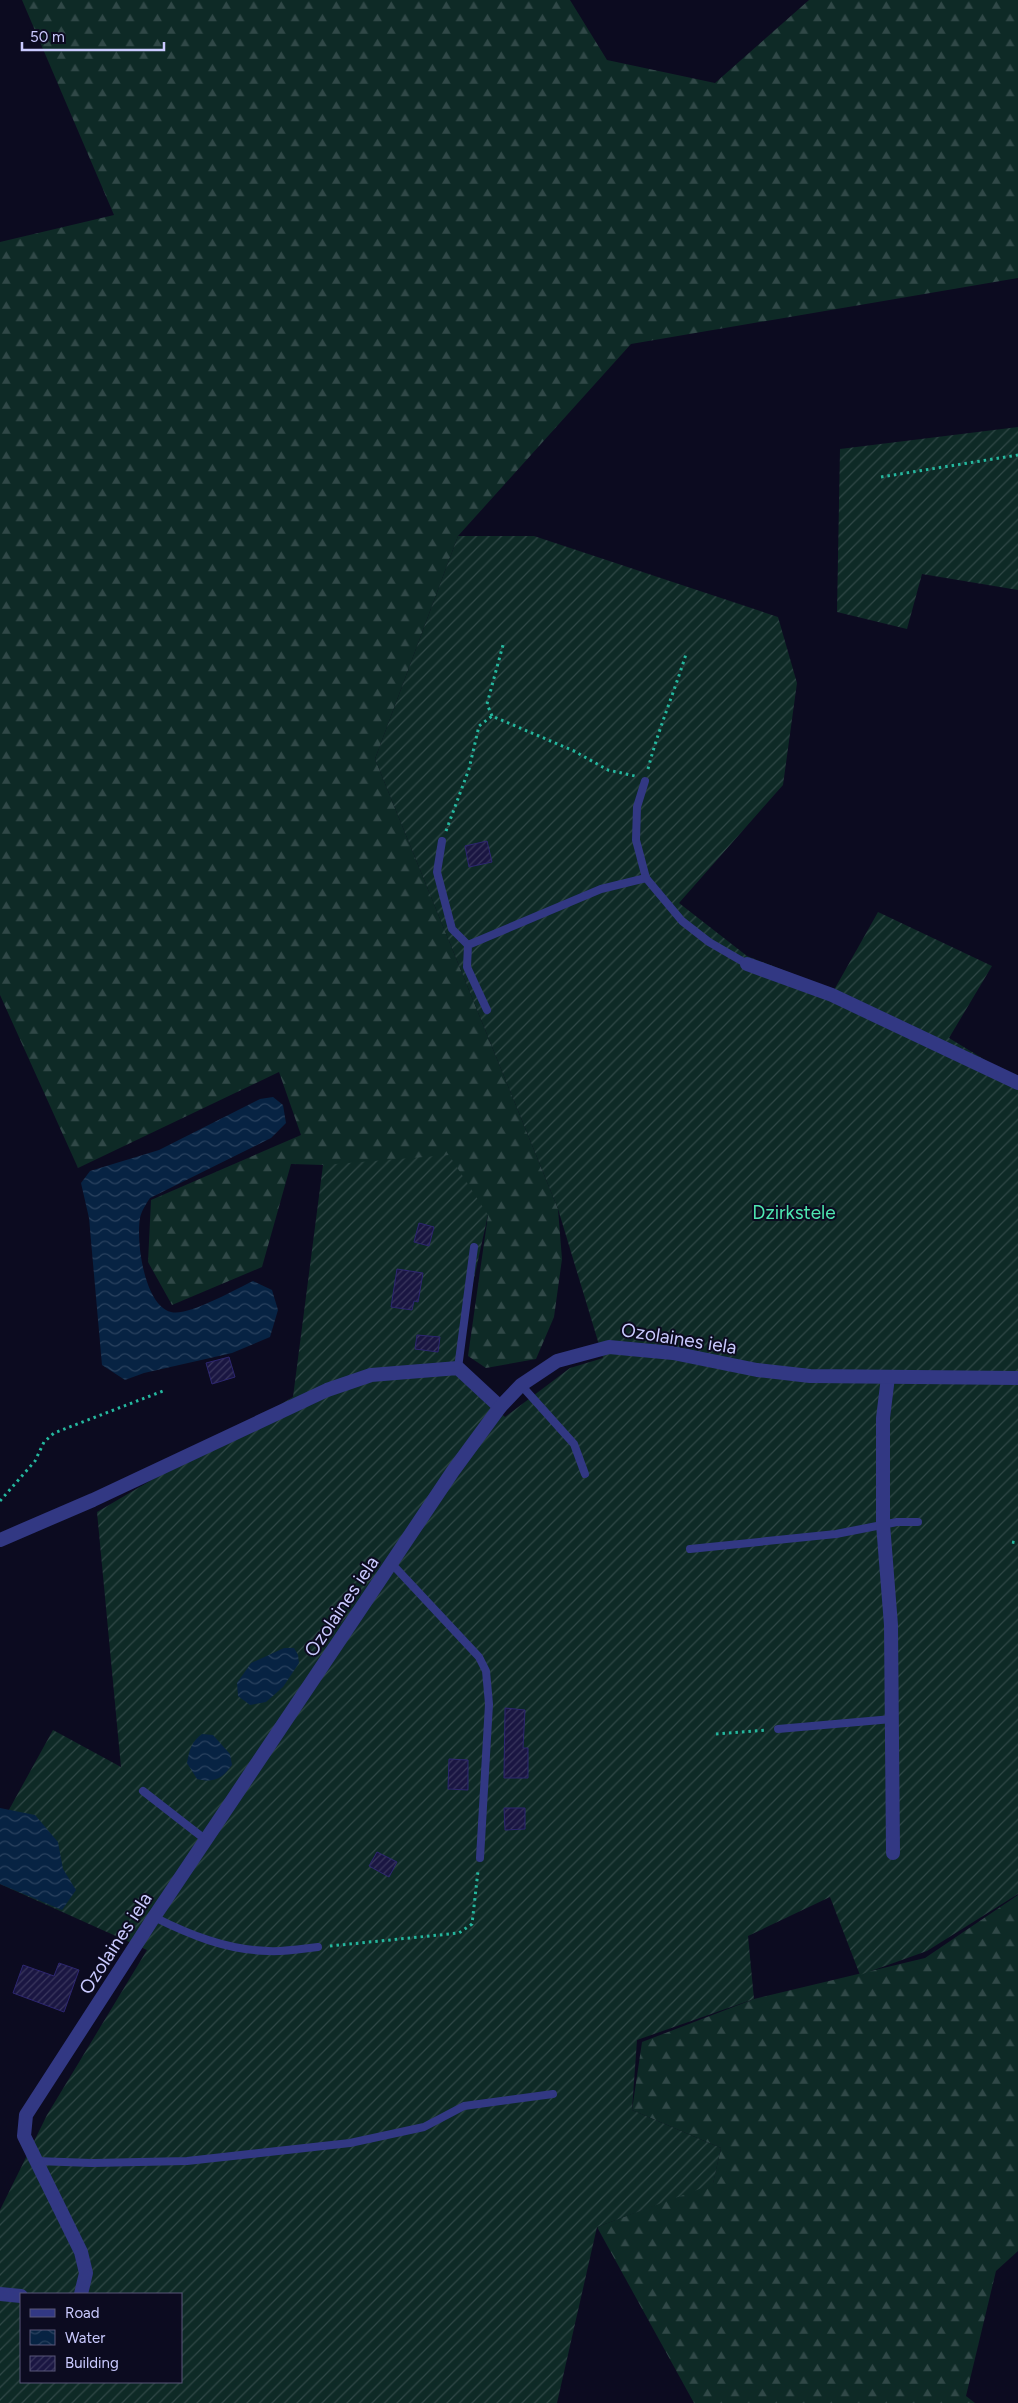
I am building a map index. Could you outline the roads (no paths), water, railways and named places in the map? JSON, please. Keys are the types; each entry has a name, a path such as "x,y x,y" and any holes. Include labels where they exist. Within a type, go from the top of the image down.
{"street":[{"path":"747,964 832,995 1018,1083"},
{"name":"Ozolaines iela","path":"81,2293 86,2274 81,2252 24,2136 26,2115 154,1917 453,1471 500,1407 521,1385 557,1361 609,1347 673,1352 757,1370 810,1376 1018,1378"},
{"path":"0,1540 93,1500 327,1390 371,1375 458,1368 500,1407"},
{"path":"888,1377 884,1418 883,1524 891,1625 893,1853"},
{"path":"0,2294 20,2296"}],"lane":[{"path":"645,781 637,807 636,840 646,878 682,921 709,942 747,964"},
{"path":"442,840 437,872 452,930 468,945 467,967 486,1010"},
{"path":"468,945 601,889 646,878"},
{"path":"458,1368 474,1248"},
{"path":"521,1385 574,1444 585,1474"},
{"path":"690,1549 836,1534 897,1522 918,1522"},
{"path":"392,1564 479,1657 486,1671 489,1704 480,1858"},
{"path":"778,1729 892,1719"},
{"path":"143,1792 206,1840"},
{"path":"154,1917 190,1935 229,1946 268,1951 318,1947"},
{"path":"36,2161 92,2163 187,2161 350,2142 424,2127 464,2106 553,2094"}],"water":[{"path":"273,1097 283,1105 286,1123 271,1138 150,1198 141,1213 139,1228 141,1256 148,1285 154,1298 162,1307 171,1312 188,1310 212,1301 253,1281 272,1290 278,1310 270,1337 232,1353 144,1373 125,1380 102,1365 89,1218 81,1183 90,1171 159,1150 260,1099"},
{"path":"284,1648 294,1648 298,1655 299,1663 283,1687 266,1702 250,1705 238,1696 237,1683 251,1663"},
{"path":"202,1734 213,1735 230,1754 232,1765 225,1774 217,1779 197,1779 187,1763 192,1746"},
{"path":"0,1808 35,1815 58,1842 63,1869 76,1890 62,1910 0,1884"}],"park label":[{"name":"Dzirkstele","path":"794,1212"}]}
